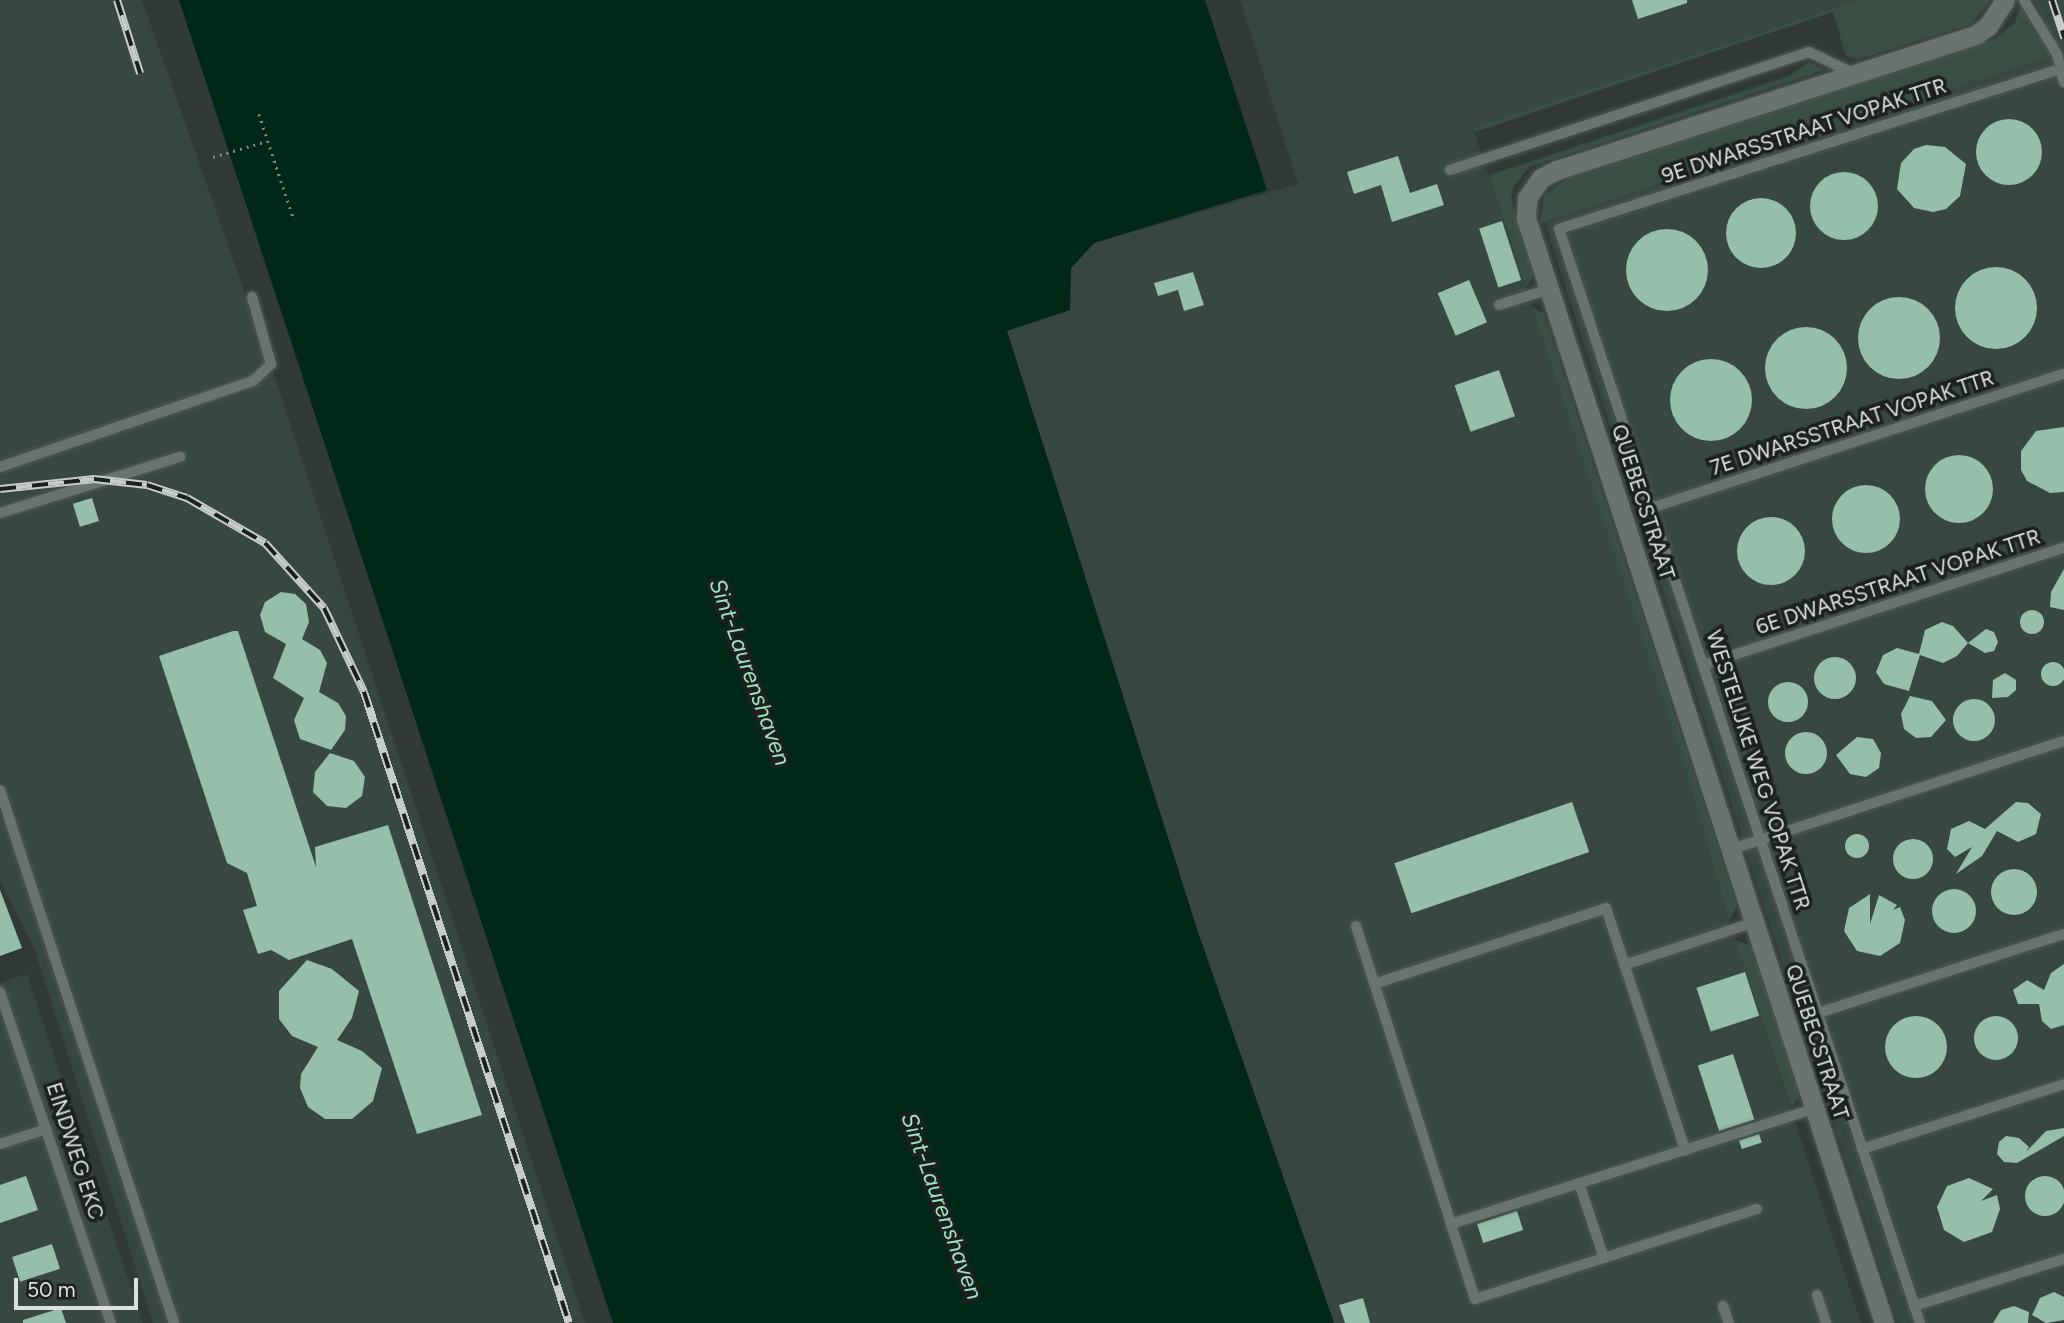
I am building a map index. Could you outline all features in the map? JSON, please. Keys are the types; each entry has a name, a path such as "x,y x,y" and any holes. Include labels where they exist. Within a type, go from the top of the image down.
{"street":[{"name":"QUEBECSTRAAT","path":"1884,1323 1526,218 1527,198 1541,178 1976,34 1988,26 2005,0"}],"lane":[{"path":"2024,0 2057,54 2064,82"},
{"path":"1450,170 1809,52 1855,74"},
{"name":"9E DWARSSTRAAT VOPAK TTR","path":"1559,229 2060,69"},
{"name":"WESTELIJKE WEG VOPAK TTR","path":"1559,229 1920,1323"},
{"path":"1499,305 1549,289"},
{"path":"0,467 253,381 271,364 252,297"},
{"name":"7E DWARSSTRAAT VOPAK TTR","path":"1651,508 2064,374"},
{"path":"0,513 180,457"},
{"name":"6E DWARSSTRAAT VOPAK TTR","path":"1703,665 2064,548"},
{"path":"1732,849 2064,741"},
{"path":"0,790 174,1323"},
{"path":"1374,984 1605,908 1685,1150"},
{"path":"1624,965 1755,922"},
{"path":"1356,926 1475,1299 1757,1209"},
{"path":"1818,1013 2064,934"},
{"name":"EINDWEG EKC","path":"1,992 111,1323"},
{"path":"1863,1149 2064,1084"},
{"path":"1451,1224 1814,1109"},
{"path":"0,1144 47,1129"},
{"path":"1579,1183 1604,1258"},
{"path":"1914,1306 2064,1259"},
{"path":"1817,1295 1826,1323"},
{"path":"1723,1306 1730,1323"}],"path":[{"path":"259,114 294,220"},
{"path":"214,157 267,141"}],"shaded area":[{"path":"0,0 142,0 279,390 585,1323 153,1323 35,951 0,881"},
{"path":"1240,0 1856,0 1473,128 1684,763 1729,921 1861,1323 1334,1323 1198,932 1007,331 1070,310 1071,268 1094,243 1298,184"},
{"path":"1856,0 1991,0 1971,24 1858,59 1846,56 1833,12 1475,132 1473,128"},
{"path":"2033,0 2064,0 2064,1323 1898,1323 1544,220 2061,53"},
{"path":"2021,5 2052,56 1540,223 1544,196 1566,179 1995,39 2015,23"},
{"path":"1809,62 1824,70 1529,167 1514,186 1511,199 1534,273 1526,288 1489,175 1789,76"},
{"path":"1532,307 1544,314 1737,906 1729,921 1684,763"},
{"path":"1735,940 1751,946 1800,1097 1791,1107"},
{"path":"27,974 143,1323 0,1323 0,983"}],"water":[{"name":"Sint-Laurenshaven","path":"179,0 1205,0 1267,190 1094,243 1071,268 1070,310 1007,331 1198,932 1334,1323 613,1323"}],"building":[{"path":"1632,0 1687,0 1687,3 1638,19"},
{"path":"2009,119 2022,121 2032,129 2040,139 2040,165 2032,175 2022,183 2009,185 1996,183 1986,175 1978,165 1976,152 1978,139 1986,129 1996,121"},
{"path":"1926,145 1945,147 1966,164 1960,196 1946,209 1933,212 1914,208 1897,189 1901,163 1914,149"},
{"path":"1398,156 1410,193 1437,184 1444,205 1392,222 1381,185 1354,194 1347,172"},
{"path":"1851,172 1872,187 1878,199 1876,219 1868,230 1851,240 1837,240 1820,230 1812,219 1810,199 1820,182 1831,174"},
{"path":"1761,198 1786,208 1796,233 1786,258 1761,268 1736,258 1726,233 1736,208"},
{"path":"1502,221 1521,280 1498,287 1479,228"},
{"path":"1667,229 1683,232 1696,241 1705,254 1708,270 1705,286 1696,299 1683,308 1667,311 1651,308 1638,299 1629,286 1626,270 1629,254 1638,241 1651,232"},
{"path":"1996,267 2012,270 2025,279 2034,292 2037,308 2034,324 2025,337 2012,346 1996,349 1980,346 1967,337 1958,324 1955,308 1958,292 1967,279 1980,270"},
{"path":"1193,272 1204,305 1184,311 1178,290 1158,296 1154,283"},
{"path":"1469,280 1487,322 1456,336 1438,293"},
{"path":"1899,297 1915,300 1928,309 1937,322 1940,338 1937,354 1928,367 1915,376 1899,379 1883,376 1870,367 1861,354 1858,338 1861,322 1870,309 1883,300"},
{"path":"1806,327 1822,330 1835,339 1844,352 1847,368 1844,384 1835,397 1822,406 1806,409 1790,406 1777,397 1768,384 1765,368 1768,352 1777,339 1790,330"},
{"path":"1711,359 1727,362 1740,371 1749,384 1752,400 1749,416 1740,429 1727,438 1711,441 1695,438 1682,429 1673,416 1670,400 1673,384 1682,371 1695,362"},
{"path":"1499,370 1515,416 1471,432 1455,385"},
{"path":"2064,427 2064,492 2050,493 2027,481 2021,470 2021,451 2036,431"},
{"path":"1959,455 1972,458 1983,465 1990,476 1993,489 1990,502 1983,513 1972,520 1959,523 1946,520 1935,513 1928,502 1925,489 1928,476 1935,465 1946,458"},
{"path":"1866,485 1879,488 1890,495 1897,506 1900,519 1897,532 1890,543 1879,550 1866,553 1853,550 1842,543 1835,532 1832,519 1835,506 1842,495 1853,488"},
{"path":"92,498 99,521 80,527 73,504"},
{"path":"1771,517 1784,520 1795,527 1802,538 1805,551 1802,564 1795,575 1784,582 1771,585 1758,582 1747,575 1740,564 1737,551 1740,538 1747,527 1758,520"},
{"path":"2064,569 2064,610 2050,607 2051,592"},
{"path":"281,592 295,594 306,604 309,622 302,639 320,650 327,663 319,692 338,703 346,716 345,730 331,750 300,739 294,720 304,698 273,678 286,644 265,632 260,615 265,602"},
{"path":"2027,610 2037,610 2044,617 2044,627 2037,634 2027,634 2020,627 2020,617"},
{"path":"1942,622 1953,626 1968,643 1957,656 1943,663 1920,655 1909,691 1884,684 1876,672 1883,655 1897,648 1919,654 1925,630"},
{"path":"1986,629 1994,632 1998,642 1994,651 1985,653 1968,643"},
{"path":"238,631 316,867 315,847 388,825 482,1115 417,1134 352,939 289,960 271,950 258,954 243,910 257,906 247,873 227,863 159,656"},
{"path":"1835,657 1850,663 1856,678 1850,693 1835,699 1820,693 1814,678 1820,663"},
{"path":"2053,662 2062,665 2065,674 2062,683 2053,686 2044,683 2041,674 2044,665"},
{"path":"2005,673 2016,680 2016,690 2008,697 1992,698 1993,680"},
{"path":"1788,682 1796,683 1802,688 1807,694 1807,710 1802,716 1796,721 1788,722 1780,721 1774,716 1769,710 1768,702 1769,694 1774,688 1780,683"},
{"path":"1910,696 1932,701 1946,720 1931,737 1916,738 1904,729 1901,714"},
{"path":"1974,699 1989,705 1995,720 1989,735 1974,741 1959,735 1953,720 1959,705"},
{"path":"1806,732 1821,738 1827,753 1821,768 1806,774 1791,768 1785,753 1791,738"},
{"path":"1857,737 1873,739 1881,753 1879,768 1866,777 1850,774 1836,755"},
{"path":"330,753 354,761 365,777 362,796 346,808 327,806 313,792 315,772"},
{"path":"1572,802 1589,852 1411,913 1394,863"},
{"path":"2016,802 2028,803 2041,814 2036,834 2018,842 1997,831 1982,856 1956,874 1972,847 1955,857 1947,849 1951,829 1969,821 1985,829"},
{"path":"1857,834 1866,837 1869,846 1866,855 1857,858 1848,855 1845,846 1848,837"},
{"path":"1913,839 1921,840 1927,845 1932,851 1932,867 1927,873 1921,878 1913,879 1905,878 1899,873 1894,867 1893,859 1894,851 1899,845 1905,840"},
{"path":"2014,869 2030,876 2037,892 2030,908 2014,915 1998,908 1991,892 1998,876"},
{"path":"1954,889 1963,890 1970,895 1975,902 1975,920 1970,927 1963,932 1954,933 1945,932 1938,927 1933,920 1932,911 1933,902 1938,895 1945,890"},
{"path":"0,890 22,948 0,956"},
{"path":"1870,894 1870,924 1879,895 1897,905 1893,910 1900,907 1905,920 1900,943 1880,956 1857,951 1844,931 1849,908"},
{"path":"307,960 332,969 359,991 352,1018 337,1040 362,1051 382,1068 373,1101 352,1119 325,1119 308,1107 300,1088 301,1074 318,1047 292,1036 279,1019 279,991"},
{"path":"2064,964 2064,1025 2051,1029 2042,1021 2039,1004 2018,1004 2013,990 2027,980 2044,990 2051,973"},
{"path":"1745,972 1759,1016 1711,1032 1696,988"},
{"path":"1910,1016 1922,1016 1938,1025 1945,1035 1945,1059 1938,1069 1922,1078 1910,1078 1899,1073 1890,1064 1885,1053 1885,1041 1890,1030 1899,1021"},
{"path":"1996,1016 2012,1022 2018,1038 2012,1054 1996,1060 1980,1054 1974,1038 1980,1022"},
{"path":"1733,1054 1754,1120 1719,1131 1698,1065"},
{"path":"2064,1128 2064,1136 2017,1163 2004,1162 1997,1154 1999,1142 2006,1136 2019,1138 2029,1147 2026,1152 2046,1131"},
{"path":"1759,1134 1762,1143 1742,1149 1739,1140"},
{"path":"26,1176 38,1210 0,1223 0,1185"},
{"path":"2045,1176 2059,1182 2065,1196 2059,1210 2045,1216 2031,1210 2025,1196 2031,1182"},
{"path":"1969,1178 1993,1189 1981,1201 1997,1195 2000,1209 1992,1232 1964,1242 1944,1230 1937,1207 1947,1186"},
{"path":"1517,1211 1523,1230 1483,1243 1477,1224"},
{"path":"52,1244 60,1269 20,1282 12,1257"},
{"path":"2054,1292 2064,1297 2064,1320 2046,1323 2032,1315 2040,1298"},
{"path":"1363,1298 1370,1323 1345,1323 1339,1305"},
{"path":"2014,1306 2029,1312 2028,1323 1993,1323 2001,1310"},
{"path":"61,1308 66,1323 23,1323 23,1320"}],"railway":[{"path":"117,0 140,73"},
{"path":"2052,0 2064,38"},
{"path":"0,489 94,479 147,485 187,498 265,543 324,608 364,692 569,1323"}]}
